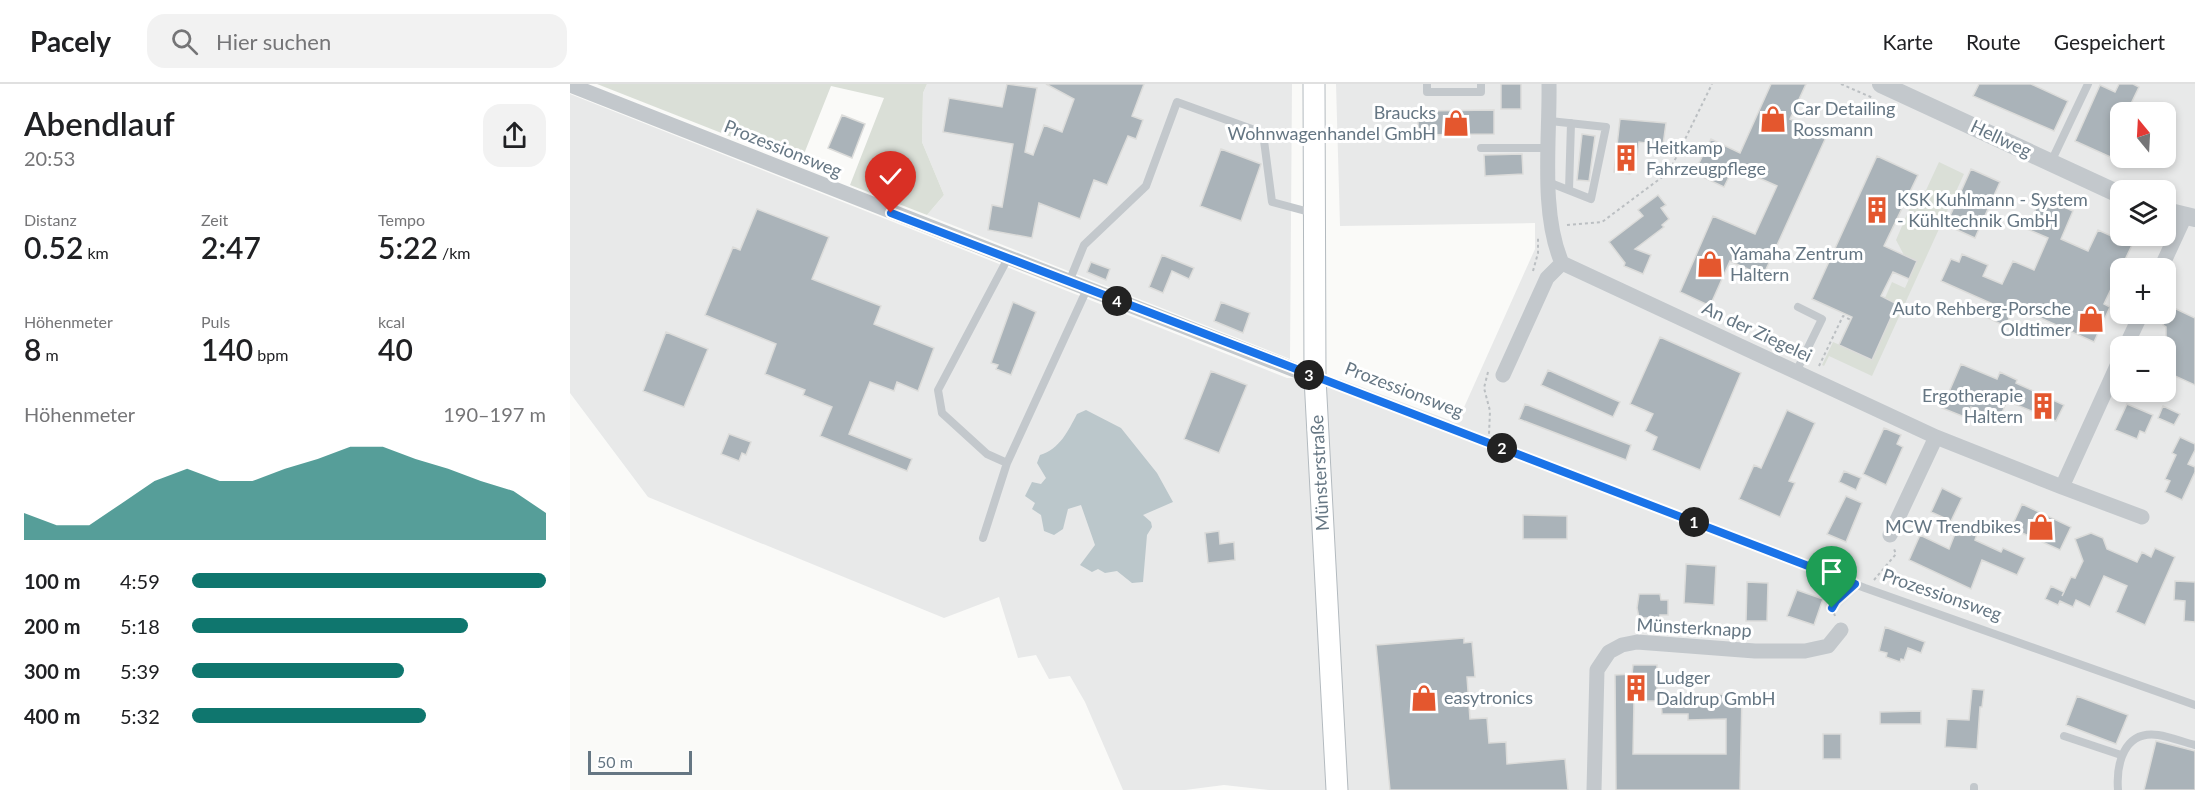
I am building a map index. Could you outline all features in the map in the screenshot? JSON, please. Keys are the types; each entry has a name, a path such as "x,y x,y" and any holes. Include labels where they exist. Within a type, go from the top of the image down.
{"main road":[{"name":"Münsterstraße","path":"1314,84 1315,378 1337,790"}],"street":[{"path":"1503,375 1547,278 1562,263 1555,248 1548,182 1549,84"},
{"name":"Hellweg","path":"1881,84 2110,190"},
{"name":"Prozessionsweg","path":"570,85 1315,378"},
{"path":"2167,258 2190,217"},
{"name":"An der Ziegelei","path":"1562,263 1936,436 2142,518"},
{"path":"2062,487 2110,381"},
{"path":"1890,534 1936,436"},
{"name":"Münsterknapp","path":"1594,790 1597,670 1605,656 1615,648 1637,642 1755,651 1805,651 1828,646 1841,630"}],"lane":[{"path":"1427,84 1427,92 1481,92 1481,84"},
{"path":"2051,162 2088,84"},
{"path":"1069,282 1084,245 1146,186 1177,102 1263,133 1272,202 1314,213"},
{"path":"1548,182 1591,199 1606,127 1550,121"},
{"path":"1569,190 1571,123"},
{"path":"1481,148 1549,148"},
{"path":"1007,463 987,454 942,413 938,390 1008,258"},
{"path":"983,538 1007,463 1087,289"},
{"path":"1796,372 1822,320 1798,307"},
{"name":"Prozessionsweg","path":"1315,378 1865,588 2195,705"},
{"path":"2064,735 2121,755"},
{"path":"2118,790 2117,772 2121,755 2128,747 2147,735 2157,735 2195,745"}],"path":[{"path":"1552,226 1602,222 1669,172 1712,84"},
{"path":"1813,380 1843,316 1851,320"},
{"path":"1865,588 1896,554 1890,534"},
{"path":"1841,630 1832,608 1836,601 1855,584"}],"shaded area":[{"path":"597,84 927,84 923,93 922,142 944,195 927,215 850,185 884,98 831,86 800,164"},
{"path":"927,84 1292,84 1290,359 927,215 944,195 922,142 923,93"},
{"path":"1336,84 2195,84 2195,790 1269,790 1224,785 1185,790 1123,790 1085,702 1070,676 1049,679 1036,655 1018,658 999,597 944,618 648,497 570,393 570,94 1287,378 1340,379 1457,423 1535,249 1535,223 1340,226"},
{"path":"1939,162 1964,174 1872,376 1829,356 1824,366 1822,365 1833,342 1872,359 1897,304 1885,298 1892,282 1905,288 1917,261 1904,255 1896,240 1911,205 1921,201"},
{"path":"1086,410 1121,428 1157,473 1173,502 1143,515 1151,522 1152,527 1147,535 1143,582 1132,583 1117,571 1105,573 1098,569 1092,572 1080,565 1095,545 1081,505 1068,509 1063,529 1054,535 1044,531 1041,515 1032,509 1035,503 1025,496 1032,482 1041,484 1046,478 1037,463 1040,455 1058,444 1077,414"}],"building":[{"path":"1007,84 1037,88 1025,152 1033,155 1044,125 1062,132 1074,99 1046,84 1144,84 1132,116 1143,120 1136,139 1128,136 1107,185 1094,180 1080,219 1039,203 1032,238 988,230 992,205 1002,207 1013,144 943,132 949,98 1002,107"},
{"path":"1501,84 1521,84 1521,109 1501,109"},
{"path":"1771,84 1806,84 1790,119 1827,135 1763,276 1730,261 1710,306 1680,292 1713,216 1755,234 1777,186 1734,167 1724,187 1694,173 1711,139 1740,153"},
{"path":"1979,84 2031,84 2068,101 2054,131 1973,96"},
{"path":"2119,84 2133,84 2139,87 2132,102 2110,102 2110,157 2075,141 2100,85 2115,92"},
{"name":"Braucks Wohnwagenhandel GmbH","path":"1494,110 1494,134 1418,135 1418,111"},
{"path":"842,115 865,124 852,158 828,148"},
{"name":"Heitkamp Fahrzeugpflege","path":"1620,119 1666,123 1663,145 1639,142 1635,170 1630,174 1614,172"},
{"path":"1582,134 1595,136 1589,181 1577,180"},
{"path":"1221,149 1261,164 1241,221 1200,206"},
{"path":"1522,154 1523,174 1485,176 1484,155"},
{"name":"KSK Kuhlmann - System - Kühltechnik GmbH","path":"1877,156 1918,175 1884,246 1917,261 1909,279 1893,272 1881,296 1897,304 1872,360 1839,345 1852,317 1812,299"},
{"path":"1971,169 2000,182 1975,238 1946,225"},
{"path":"1658,195 1666,205 1661,208 1669,219 1662,225 1664,227 1635,249 1651,255 1643,274 1624,266 1625,263 1609,242 1643,216 1638,210"},
{"path":"2041,197 2073,211 2061,239 2088,251 2098,230 2110,235 2110,246 2132,246 2126,258 2110,258 2110,291 2104,304 2110,307 2094,342 2036,316 2039,311 2018,302 2005,326 1986,317 1993,304 1941,281 1951,259 1959,262 1962,254 1988,265 1983,276 2002,284 2013,261 2034,270 2048,238 2027,229"},
{"path":"757,209 829,237 812,279 881,306 874,324 934,348 918,391 897,382 894,391 870,382 849,434 912,459 907,471 820,436 832,407 803,395 805,390 765,374 776,344 705,315 733,247 740,250"},
{"path":"1162,255 1194,268 1189,279 1172,271 1163,293 1149,287"},
{"path":"1091,262 1110,269 1106,280 1087,272"},
{"path":"1013,302 1036,312 1011,375 996,369 998,365 991,363"},
{"path":"1221,302 1250,313 1243,333 1214,321"},
{"path":"2176,309 2195,318 2195,385 2176,376 2176,336 2166,336 2166,327 2163,325 2176,324"},
{"path":"666,332 708,349 684,407 643,391"},
{"path":"1660,337 1741,373 1700,470 1652,450 1657,437 1645,431 1653,414 1630,404"},
{"path":"1961,364 1997,379 2000,372 2017,380 2016,383 2064,405 2056,421 2007,401 1999,420 1971,407 1967,418 1942,408"},
{"path":"1548,370 1620,402 1613,417 1541,385"},
{"path":"1211,371 1247,385 1219,453 1184,439"},
{"path":"1525,404 1631,445 1626,460 1519,419"},
{"path":"2127,404 2153,415 2145,433 2140,431 2137,439 2115,430"},
{"path":"2163,406 2180,414 2174,425 2158,418"},
{"path":"1787,410 1815,423 1789,481 1795,483 1780,517 1739,499 1754,465 1761,468"},
{"path":"1884,428 1901,435 1897,444 1903,447 1886,485 1863,474"},
{"path":"729,434 751,442 746,455 742,453 739,461 721,454"},
{"path":"2180,437 2195,444 2195,450 2188,464 2195,467 2195,472 2182,500 2165,492 2170,481 2165,479 2176,455 2172,453"},
{"path":"1844,471 1861,478 1856,490 1839,482"},
{"path":"1942,488 1962,498 1951,521 1931,512"},
{"path":"1846,496 1862,503 1846,542 1827,534"},
{"name":"MCW Trendbikes","path":"2022,504 2071,527 2060,550 2011,528"},
{"path":"1523,515 1567,516 1567,539 1523,539"},
{"path":"1958,526 1977,534 1975,540 2001,552 2003,548 2025,558 2017,575 1982,560 1971,589 1909,560 1920,535 1949,549"},
{"path":"1219,531 1220,544 1234,542 1235,560 1208,563 1205,533"},
{"path":"2091,533 2103,538 2107,549 2137,562 2142,552 2151,557 2155,548 2175,557 2145,625 2116,612 2127,586 2104,576 2090,607 2076,600 2073,607 2060,601 2058,605 2045,599 2051,586 2064,592 2071,577 2075,578 2083,561 2075,539"},
{"path":"1686,564 1716,566 1714,605 1684,603"},
{"path":"2175,581 2195,582 2195,622 2184,621 2185,601 2174,600"},
{"path":"1747,582 1768,583 1767,621 1746,621"},
{"path":"1797,590 1823,599 1814,625 1787,616"},
{"path":"1639,594 1660,594 1661,600 1668,600 1668,615 1660,615 1660,618 1639,618 1637,608"},
{"path":"1885,627 1925,642 1921,653 1908,648 1904,660 1901,659 1900,662 1886,657 1887,653 1879,651"},
{"name":"easytronics","path":"1464,638 1464,643 1472,642 1475,677 1467,677 1470,719 1487,718 1489,743 1506,742 1507,764 1565,759 1568,790 1390,790 1376,645"},
{"path":"1633,665 1657,665 1657,701 1634,701 1633,754 1726,754 1726,719 1688,720 1688,714 1662,714 1661,702 1688,701 1688,695 1742,694 1740,790 1616,790 1615,675 1632,674"},
{"path":"1972,689 1984,690 1982,707 1980,707 1977,749 1945,747 1947,719 1969,720"},
{"path":"2077,696 2128,715 2116,744 2066,725"},
{"path":"1921,711 1921,724 1880,724 1880,712"},
{"path":"1823,734 1841,734 1841,759 1823,759"},
{"path":"2156,741 2195,751 2195,790 2144,790"}],"place":[{"name":"Car Detailing Rossmann","path":"1773,119"},
{"name":"Braucks Wohnwagenhandel GmbH","path":"1456,123"},
{"name":"Heitkamp Fahrzeugpflege","path":"1626,158"},
{"name":"KSK Kuhlmann - System - Kühltechnik GmbH","path":"1877,210"},
{"name":"Yamaha Zentrum Haltern","path":"1710,264"},
{"name":"Auto Rehberg-Porsche Oldtimer","path":"2091,319"},
{"name":"Ergotherapie Haltern","path":"2043,406"},
{"name":"MCW Trendbikes","path":"2041,527"},
{"name":"Ludger Daldrup GmbH","path":"1636,688"},
{"name":"easytronics","path":"1424,698"}],"route":[{"path":"891,213 1855,584 1836,601 1832,608"}]}
